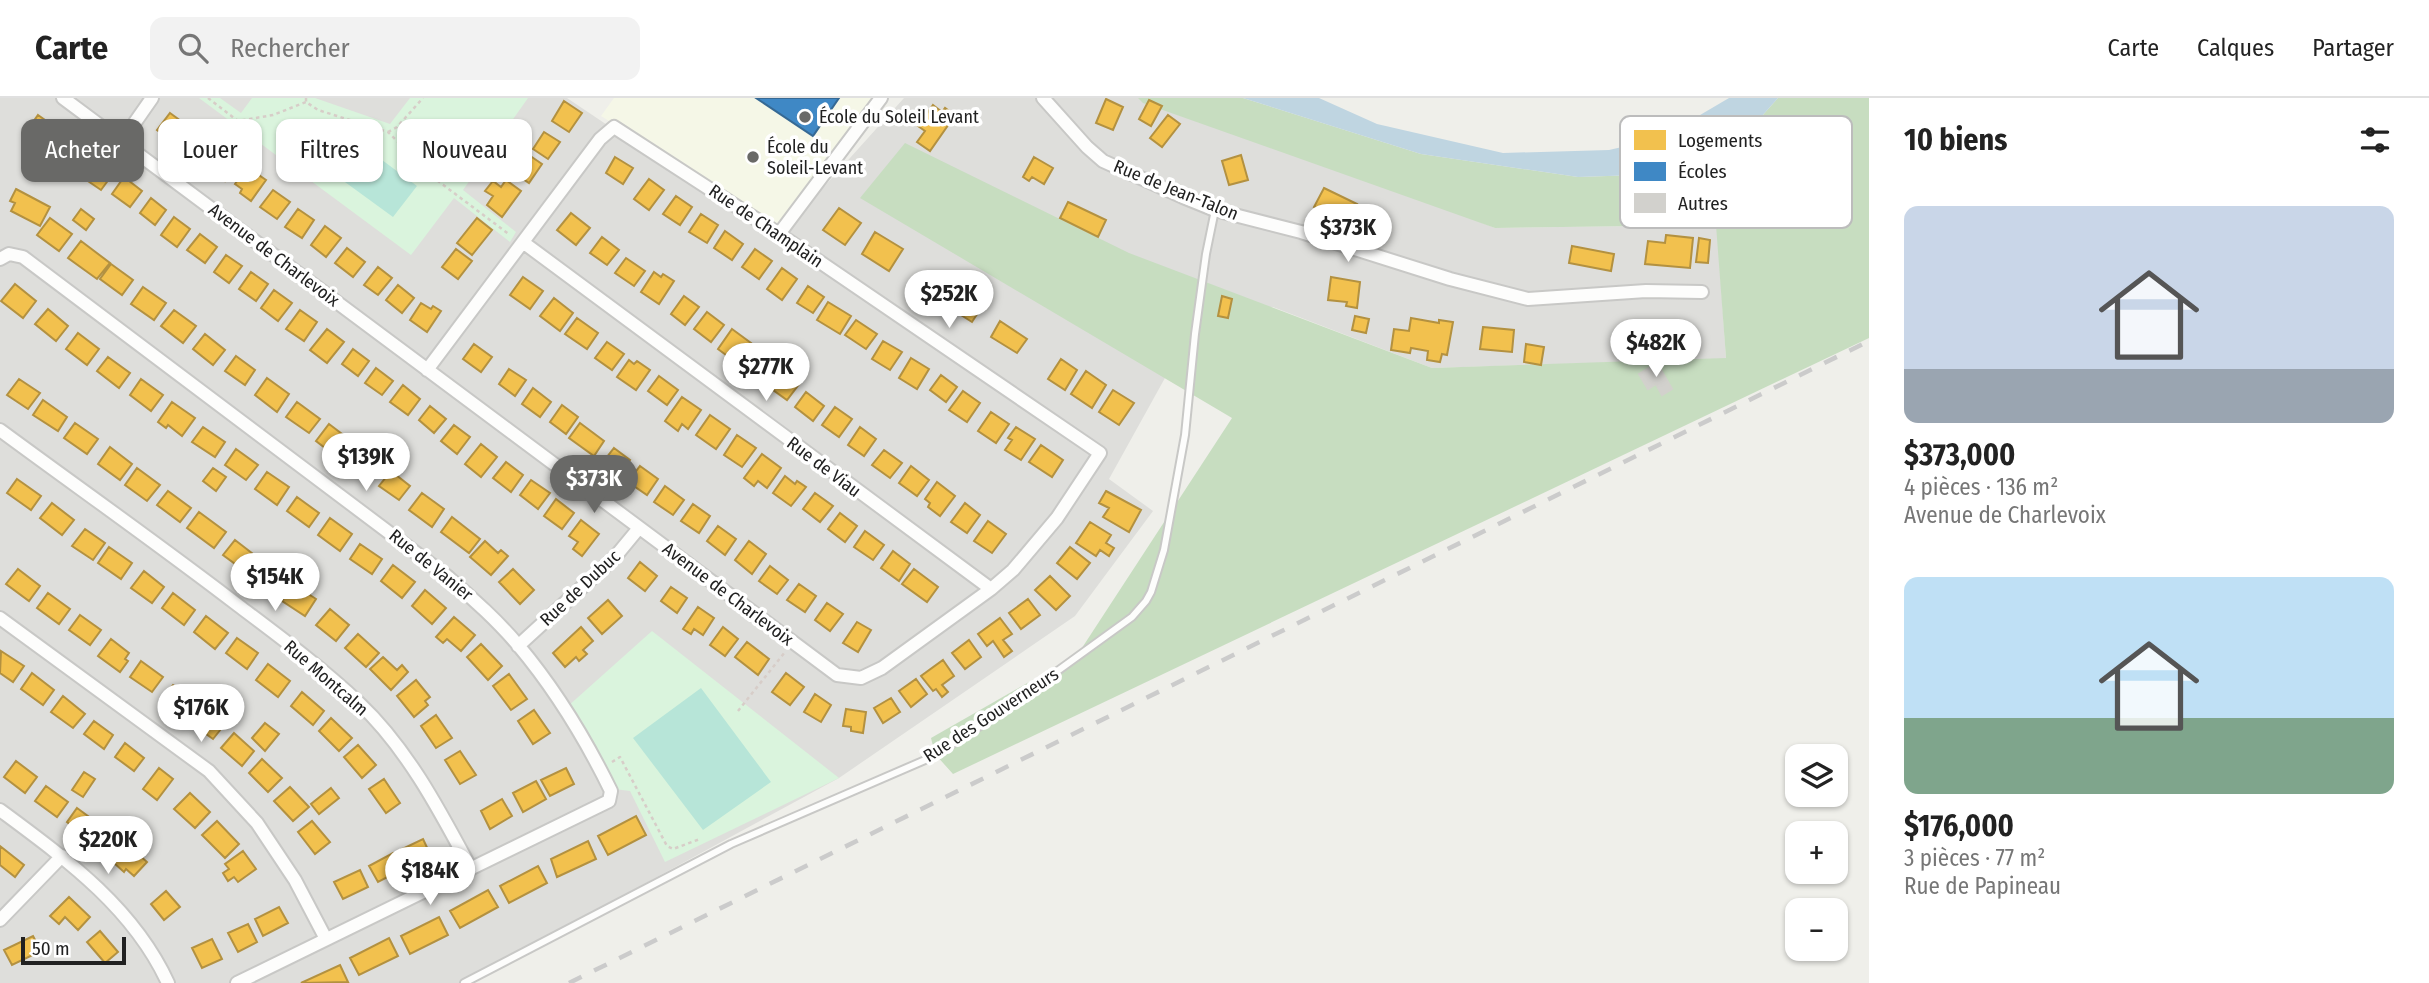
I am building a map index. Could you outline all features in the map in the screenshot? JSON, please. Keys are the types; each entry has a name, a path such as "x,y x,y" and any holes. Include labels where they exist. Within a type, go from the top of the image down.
{"street":[{"name":"Avenue de Charlevoix","path":"63,98 92,119"},
{"path":"137,119 152,98"},
{"path":"779,234 881,98"},
{"name":"Rue de Jean-Talon","path":"1043,98 1103,161 1215,210 1301,232 1450,279 1528,299 1646,291 1702,292"},
{"name":"Rue de Champlain","path":"427,370 600,139 614,127 779,234 1100,453"},
{"name":"Avenue de Charlevoix","path":"144,158 836,675 861,678 882,668 991,589 1013,570 1057,518 1100,453"},
{"name":"Rue de Viau","path":"524,243 991,589"},
{"name":"Rue de Vanier","path":"0,259 9,254 23,257 409,546 486,611 519,646 564,709 600,769 611,791 609,801 471,869"},
{"name":"Rue Montcalm","path":"0,430 209,583 360,704 404,757 435,802 471,869"},
{"name":"Rue de Dubuc","path":"519,646 615,557 639,528"},
{"path":"0,618 209,771 257,822 295,880 326,939"},
{"path":"0,810 62,856 121,909 158,962 168,983"},
{"path":"0,919 5,917 62,856"},
{"path":"237,983 471,869"}],"lane":[{"name":"Rue des Gouverneurs","path":"464,983 731,844 932,757 994,717 1132,617 1151,592 1164,550 1185,435 1195,334 1215,210"}],"path":[{"path":"208,98 239,121 273,115 306,100 318,110 388,132 434,178 524,243"},
{"path":"388,132 397,127 423,98"},
{"path":"738,711 793,641"},
{"path":"600,769 620,757 667,846 673,849 700,839"}],"shaded area":[{"path":"0,98 567,98 777,239 904,98 1172,98 1495,228 1717,228 1726,359 1432,368 1273,307 1196,322 1109,479 1153,511 1075,616 839,778 462,983 0,983"},
{"name":"École du Soleil-Levant","path":"614,98 881,98 782,230 601,116"}],"green space":[{"path":"199,98 220,98 241,113 252,98 315,98 376,119 276,119 276,155 262,145 262,119 227,119"},
{"path":"410,98 528,98 513,119 397,119 397,182 469,182 463,190 516,232 510,242 454,198 411,255 312,182 383,182 383,122 390,124"},
{"path":"1138,98 1243,98 1421,154 1578,177 1620,176 1620,226 1495,228 1143,103"},
{"path":"1778,98 1869,98 1869,338 953,774 935,754 931,738 1078,654 1232,418 860,198 905,143 1129,253 1432,368 1726,358 1716,228 1852,228 1852,116 1762,116"},
{"path":"383,161 397,171 397,182 412,182 417,186 393,217 345,182 383,182"},
{"path":"652,631 839,778 665,862 630,791 614,789 567,707"},
{"path":"701,688 771,782 703,830 633,738"}],"water":[{"path":"1243,98 1319,98 1377,124 1503,153 1620,147 1620,176 1578,177 1421,154"},
{"path":"1729,98 1778,98 1762,116 1698,116"}],"building: Logements":[{"path":"1106,99 1123,107 1113,130 1096,123"},
{"path":"1149,100 1162,106 1151,126 1139,119"},
{"path":"564,101 582,113 569,132 552,121"},
{"path":"933,105 942,112 945,108 952,113 948,119 951,121 930,151 917,142 925,131 918,126"},
{"path":"170,113 178,119 165,119"},
{"path":"1168,115 1180,124 1162,147 1150,138"},
{"path":"544,132 560,142 548,159 533,149"},
{"path":"1241,155 1248,180 1229,185 1222,161"},
{"path":"532,157 542,164 532,179"},
{"path":"615,157 633,168 623,184 606,173"},
{"path":"1034,157 1053,168 1044,184 1032,177 1029,181 1023,177"},
{"path":"262,177 266,180 251,201 240,193 242,189 235,184 262,182"},
{"path":"649,179 664,190 649,210 634,199"},
{"path":"89,182 107,182 101,190"},
{"path":"120,182 130,182 142,191 130,207 112,194"},
{"path":"492,182 501,187 505,182 509,182 521,191 502,217 487,205 493,196 485,191"},
{"path":"1324,188 1357,204 1351,215 1345,212 1341,220 1314,207"},
{"path":"16,189 50,207 40,226 11,211 15,203 10,201"},
{"path":"273,190 290,202 277,219 260,207"},
{"path":"676,196 692,207 680,225 663,214"},
{"path":"151,198 166,210 155,225 140,213"},
{"path":"1068,202 1106,220 1098,237 1060,218"},
{"path":"839,208 861,223 845,245 823,230"},
{"path":"81,209 94,219 86,230 73,220"},
{"path":"298,209 314,220 302,238 285,227"},
{"path":"571,213 590,228 576,245 557,230"},
{"path":"701,214 718,225 707,243 689,232"},
{"path":"174,217 190,229 177,247 161,235"},
{"path":"50,218 72,234 59,251 37,235"},
{"path":"477,218 492,230 472,255 457,243"},
{"path":"325,226 341,238 326,257 311,245"},
{"path":"725,231 743,244 732,260 714,248"},
{"path":"875,232 903,249 889,271 862,254"},
{"path":"200,234 217,247 205,263 187,250"},
{"path":"1666,235 1693,238 1690,268 1645,264 1648,241 1665,243"},
{"path":"602,237 619,250 607,265 590,253"},
{"path":"1699,238 1710,240 1708,263 1696,262"},
{"path":"81,241 110,263 97,279 68,258"},
{"path":"1572,246 1614,254 1611,271 1569,263"},
{"path":"347,248 365,262 353,277 335,263"},
{"path":"456,249 472,261 458,279 442,267"},
{"path":"755,249 772,261 759,279 742,267"},
{"path":"226,255 242,266 229,283 214,272"},
{"path":"626,258 645,271 634,286 615,273"},
{"path":"111,264 133,280 122,295 100,279"},
{"path":"378,267 392,278 378,295 364,285"},
{"path":"782,268 797,279 782,300 767,289"},
{"path":"251,272 268,284 256,301 239,289"},
{"path":"654,272 674,281 659,304 641,292"},
{"path":"523,277 543,291 530,309 510,295"},
{"path":"1331,277 1360,282 1357,308 1346,306 1347,302 1328,300"},
{"path":"937,282 955,293 944,308 927,297"},
{"path":"15,284 36,301 23,318 1,301"},
{"path":"398,285 414,298 402,313 386,300"},
{"path":"808,286 824,297 813,313 797,303"},
{"path":"143,287 166,303 154,320 131,304"},
{"path":"274,290 292,303 278,321 261,308"},
{"path":"964,292 983,305 972,322 953,310"},
{"path":"684,296 699,307 685,325 671,314"},
{"path":"1222,296 1232,299 1228,318 1218,316"},
{"path":"554,298 573,313 560,331 540,316"},
{"path":"828,302 851,316 840,334 817,320"},
{"path":"421,303 441,311 427,332 410,320"},
{"path":"48,309 68,326 56,341 35,324"},
{"path":"174,310 196,326 183,343 161,326"},
{"path":"300,310 317,322 304,341 286,329"},
{"path":"707,312 724,325 711,342 694,329"},
{"path":"1355,316 1369,319 1366,333 1352,330"},
{"path":"577,318 598,333 587,349 565,334"},
{"path":"1411,318 1439,323 1439,320 1453,322 1447,355 1442,354 1440,362 1427,360 1428,351 1411,348 1410,353 1391,350 1394,329 1409,331"},
{"path":"856,320 877,334 866,349 845,335"},
{"path":"1000,321 1027,339 1017,353 991,337"},
{"path":"1483,327 1514,330 1512,352 1480,349"},
{"path":"327,329 344,342 327,363 310,350"},
{"path":"732,329 751,343 739,360 733,355 730,358 718,349"},
{"path":"78,333 99,349 87,365 66,349"},
{"path":"205,334 225,350 213,365 193,349"},
{"path":"883,341 902,352 890,370 872,359"},
{"path":"607,342 624,354 612,370 595,358"},
{"path":"474,344 492,357 481,372 463,359"},
{"path":"1526,344 1544,347 1541,365 1524,362"},
{"path":"353,349 369,361 358,376 342,364"},
{"path":"757,350 774,362 762,380 744,367"},
{"path":"236,356 255,370 245,385 225,371"},
{"path":"108,357 130,373 119,388 97,371"},
{"path":"911,358 929,369 917,389 899,378"},
{"path":"1061,359 1077,370 1065,390 1048,379"},
{"path":"629,360 634,364 637,361 650,370 636,390 617,377"},
{"path":"376,368 393,381 382,395 365,383"},
{"path":"509,369 526,380 515,396 499,384"},
{"path":"1086,371 1106,385 1092,408 1071,394"},
{"path":"786,372 800,383 787,400 773,390"},
{"path":"941,375 957,387 946,402 930,390"},
{"path":"659,376 678,390 667,405 648,391"},
{"path":"267,378 289,394 277,412 255,395"},
{"path":"19,379 40,393 28,409 7,395"},
{"path":"141,379 163,395 151,411 130,395"},
{"path":"403,385 420,399 408,415 390,402"},
{"path":"533,388 551,402 540,417 522,404"},
{"path":"1113,390 1134,403 1119,425 1099,412"},
{"path":"963,391 980,403 967,422 949,410"},
{"path":"806,392 824,406 813,421 795,407"},
{"path":"682,397 701,410 688,429 682,424 678,431 665,421"},
{"path":"43,400 67,417 58,431 33,415"},
{"path":"172,402 195,418 182,436 168,425 166,428 158,422"},
{"path":"297,402 320,419 309,433 286,417"},
{"path":"562,405 578,417 566,434 550,422"},
{"path":"430,406 446,419 434,433 419,420"},
{"path":"835,407 852,419 839,437 822,425"},
{"path":"991,412 1009,424 996,443 978,431"},
{"path":"710,415 730,429 716,449 696,435"},
{"path":"75,423 98,439 87,454 64,438"},
{"path":"580,423 604,441 594,456 569,438"},
{"path":"329,424 350,440 338,458 316,441"},
{"path":"454,425 470,437 457,454 441,441"},
{"path":"203,427 225,442 215,457 192,442"},
{"path":"860,427 876,439 864,456 848,445"},
{"path":"1016,427 1035,439 1021,460 1005,450 1012,440 1008,438"},
{"path":"737,435 756,448 742,467 724,455"},
{"path":"481,444 497,457 481,477 465,464"},
{"path":"1041,445 1063,460 1052,477 1029,462"},
{"path":"110,447 132,464 120,480 98,464"},
{"path":"359,448 380,464 369,480 347,464"},
{"path":"614,448 630,460 619,475 603,462"},
{"path":"236,449 258,465 246,480 225,465"},
{"path":"884,450 902,463 890,478 872,465"},
{"path":"762,454 781,468 767,488 758,481 754,486 744,478"},
{"path":"506,462 523,475 511,492 493,478"},
{"path":"640,466 658,479 647,495 628,482"},
{"path":"911,466 929,480 917,496 899,483"},
{"path":"137,468 160,485 147,501 125,485"},
{"path":"213,468 226,477 216,491 203,481"},
{"path":"391,471 410,486 399,500 379,486"},
{"path":"267,472 289,487 277,505 255,489"},
{"path":"785,476 795,484 797,481 806,487 791,506 773,493"},
{"path":"17,479 41,496 31,510 7,493"},
{"path":"531,480 550,493 538,509 520,495"},
{"path":"937,482 955,496 940,516 928,507 930,503 925,499"},
{"path":"665,486 684,500 673,515 654,502"},
{"path":"168,491 191,508 180,522 157,505"},
{"path":"1106,491 1141,510 1129,532 1103,517 1109,508 1099,503"},
{"path":"422,493 444,509 432,527 409,510"},
{"path":"815,493 833,506 820,522 803,509"},
{"path":"297,497 319,513 309,527 287,511"},
{"path":"556,499 574,513 562,529 544,516"},
{"path":"52,503 74,520 62,535 40,518"},
{"path":"965,503 980,515 967,533 951,522"},
{"path":"693,504 710,516 699,533 681,521"},
{"path":"199,512 226,532 214,548 187,528"},
{"path":"840,513 857,526 845,542 828,529"},
{"path":"452,517 480,539 469,553 441,532"},
{"path":"330,518 352,534 340,551 318,535"},
{"path":"581,520 599,534 582,556 573,549 578,542 569,536"},
{"path":"988,521 1006,534 992,553 974,541"},
{"path":"1090,522 1111,535 1106,543 1114,548 1109,556 1100,550 1096,556 1076,543"},
{"path":"718,526 736,539 725,555 707,541"},
{"path":"85,529 105,543 93,560 72,546"},
{"path":"865,531 884,545 873,560 854,547"},
{"path":"235,540 257,557 246,572 223,555"},
{"path":"485,541 498,553 501,550 508,556 491,575 470,557"},
{"path":"749,541 766,554 752,574 735,560"},
{"path":"360,544 382,559 372,574 350,559"},
{"path":"109,547 132,563 121,579 98,563"},
{"path":"1070,547 1090,563 1077,579 1057,563"},
{"path":"893,551 910,564 899,581 881,568"},
{"path":"261,560 284,577 274,592 250,575"},
{"path":"640,562 657,576 645,591 628,578"},
{"path":"393,565 415,582 402,598 381,581"},
{"path":"770,566 788,580 777,594 759,581"},
{"path":"18,569 40,586 29,601 6,584"},
{"path":"513,569 534,590 520,604 499,582"},
{"path":"914,569 938,587 927,602 902,584"},
{"path":"144,571 164,587 152,603 131,588"},
{"path":"1050,576 1070,596 1056,610 1035,590"},
{"path":"293,584 316,599 305,616 282,601"},
{"path":"799,584 816,596 805,612 787,600"},
{"path":"671,587 687,598 677,613 661,601"},
{"path":"425,590 446,608 432,624 412,606"},
{"path":"48,593 70,609 59,624 37,608"},
{"path":"173,593 195,610 184,625 162,608"},
{"path":"1028,599 1040,615 1021,629 1009,613"},
{"path":"608,600 622,616 602,634 588,618"},
{"path":"827,603 843,614 830,631 815,620"},
{"path":"698,607 714,618 703,635 694,629 691,634 683,629"},
{"path":"330,609 349,625 336,641 316,625"},
{"path":"80,615 101,630 90,645 69,630"},
{"path":"206,616 228,633 215,649 194,632"},
{"path":"454,617 475,635 461,651 447,639 443,643 436,637"},
{"path":"1000,618 1012,634 1003,640 1012,651 1004,657 993,641 987,646 978,634"},
{"path":"857,622 871,630 858,652 843,643"},
{"path":"581,627 593,641 583,650 587,654 579,661 576,657 565,667 553,653"},
{"path":"723,627 738,639 725,656 710,645"},
{"path":"358,634 379,653 366,667 345,648"},
{"path":"237,638 258,653 247,669 226,653"},
{"path":"111,639 129,653 125,659 128,661 120,672 98,656"},
{"path":"969,640 981,657 965,669 952,653"},
{"path":"747,642 769,659 758,675 735,657"},
{"path":"481,644 502,666 488,680 467,657"},
{"path":"1,651 24,666 13,682 0,673"},
{"path":"383,657 397,670 402,665 408,672 391,690 370,669"},
{"path":"943,660 954,676 942,685 948,692 942,697 936,689 933,691 921,676"},
{"path":"141,661 163,677 152,692 130,677"},
{"path":"268,664 290,681 278,697 256,680"},
{"path":"32,673 54,690 43,705 21,689"},
{"path":"786,673 804,687 790,705 772,692"},
{"path":"509,674 527,699 511,710 493,686"},
{"path":"916,679 927,694 911,707 899,691"},
{"path":"416,680 430,697 425,701 428,705 414,717 397,696"},
{"path":"173,685 195,701 184,716 161,700"},
{"path":"302,692 324,711 313,725 291,706"},
{"path":"815,694 831,705 821,722 804,712"},
{"path":"63,696 85,714 73,728 51,712"},
{"path":"891,698 900,712 883,723 874,708"},
{"path":"204,708 225,724 213,739 192,724"},
{"path":"846,709 866,712 863,733 843,726"},
{"path":"534,710 550,733 533,744 518,721"},
{"path":"436,715 452,738 436,748 421,726"},
{"path":"331,718 352,738 339,751 319,731"},
{"path":"94,721 113,735 104,749 84,734"},
{"path":"265,723 279,734 265,751 252,738"},
{"path":"234,733 254,751 242,766 221,748"},
{"path":"125,743 144,758 134,771 115,757"},
{"path":"358,745 376,765 362,778 344,757"},
{"path":"460,751 476,775 460,784 445,760"},
{"path":"262,759 282,778 268,792 249,773"},
{"path":"16,761 37,777 25,793 4,777"},
{"path":"159,768 173,779 157,800 143,789"},
{"path":"566,768 574,784 550,796 541,780"},
{"path":"84,772 95,779 83,797 72,790"},
{"path":"384,779 400,803 386,813 369,789"},
{"path":"536,781 546,799 523,812 513,793"},
{"path":"46,786 68,802 57,817 35,801"},
{"path":"290,787 309,807 293,821 274,801"},
{"path":"331,788 339,798 319,814 311,804"},
{"path":"190,793 210,812 195,828 174,809"},
{"path":"502,799 512,816 490,829 481,811"},
{"path":"77,808 96,822 85,836 67,822"},
{"path":"636,816 646,835 608,855 598,836"},
{"path":"217,821 239,844 225,858 202,835"},
{"path":"312,821 330,842 315,854 298,832"},
{"path":"120,838 147,862 134,876 126,869 124,872 105,855"},
{"path":"423,839 431,856 406,868 398,851"},
{"path":"588,841 596,859 557,877 551,859"},
{"path":"0,846 24,865 15,877 0,865"},
{"path":"243,851 256,869 238,882 234,877 228,881 223,873 229,869 225,864"},
{"path":"393,853 403,869 378,882 369,866"},
{"path":"538,866 547,883 509,903 500,886"},
{"path":"360,870 368,887 343,899 334,882"},
{"path":"488,890 498,907 460,928 450,911"},
{"path":"166,891 180,907 164,920 151,904"},
{"path":"69,897 90,917 78,930 65,917 59,924 50,916"},
{"path":"279,907 288,923 263,936 255,919"},
{"path":"439,917 448,935 410,954 401,936"},
{"path":"248,924 257,942 238,952 228,933"},
{"path":"100,931 118,952 105,963 87,942"},
{"path":"33,936 41,951 12,965 4,950"},
{"path":"389,938 398,956 359,975 350,958"},
{"path":"212,939 222,959 202,968 192,948"},
{"path":"340,965 348,982 301,983"}],"building: Écoles":[{"name":"École du Soleil Levant","path":"756,98 839,98 813,136"}],"building: Autres":[{"path":"1657,363 1672,389 1662,395 1656,384 1648,389 1639,374"}],"railway":[{"path":"569,983 1869,341"}],"place":[{"name":"École du Soleil Levant","path":"805,117"},
{"name":"École du Soleil-Levant","path":"753,157"}]}
